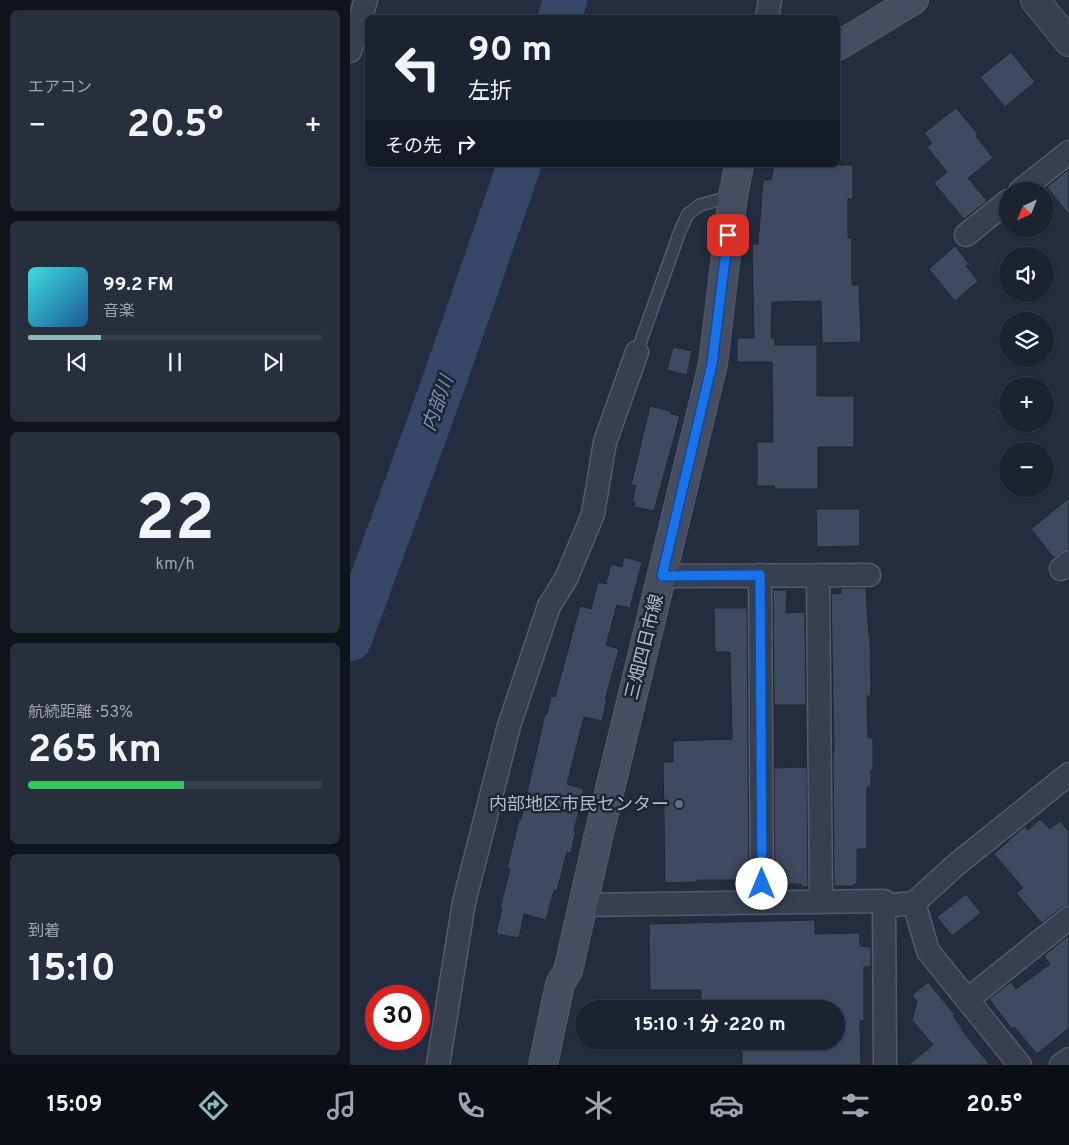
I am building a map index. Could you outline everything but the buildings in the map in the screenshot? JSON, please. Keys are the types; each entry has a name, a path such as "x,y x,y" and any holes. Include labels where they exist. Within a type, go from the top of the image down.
{"main road":[{"path":"840,45 914,0"},
{"name":"三畑四日市線","path":"543,1065 560,984 568,971 712,364 736,177"}],"street":[{"path":"350,51 366,0"},
{"path":"767,15 770,0"},
{"path":"1035,0 1069,42"},
{"path":"1031,182 1069,152"},
{"path":"966,235 999,208"},
{"path":"438,1065 464,902 509,726 549,606 566,579 593,514 605,442 637,352"},
{"path":"760,575 762,903"},
{"path":"818,575 821,902"},
{"path":"662,576 869,575"},
{"path":"884,906 914,903 957,864 1069,774"},
{"path":"583,905 884,901 885,1065"},
{"path":"914,903 928,951 1020,1065"},
{"path":"967,1000 1069,918"},
{"path":"885,928 921,928"},
{"path":"1061,1065 1069,1059"}],"lane":[{"path":"637,352 680,231 688,214 736,177"}],"waterway":[{"name":"内部川","path":"561,15 565,0"},
{"name":"内部川","path":"350,639 444,382 518,167"}],"place":[{"name":"内部地区市民センター","path":"679,804"}],"route":[{"path":"728,235 712,364 662,576 760,575 762,884"}]}
